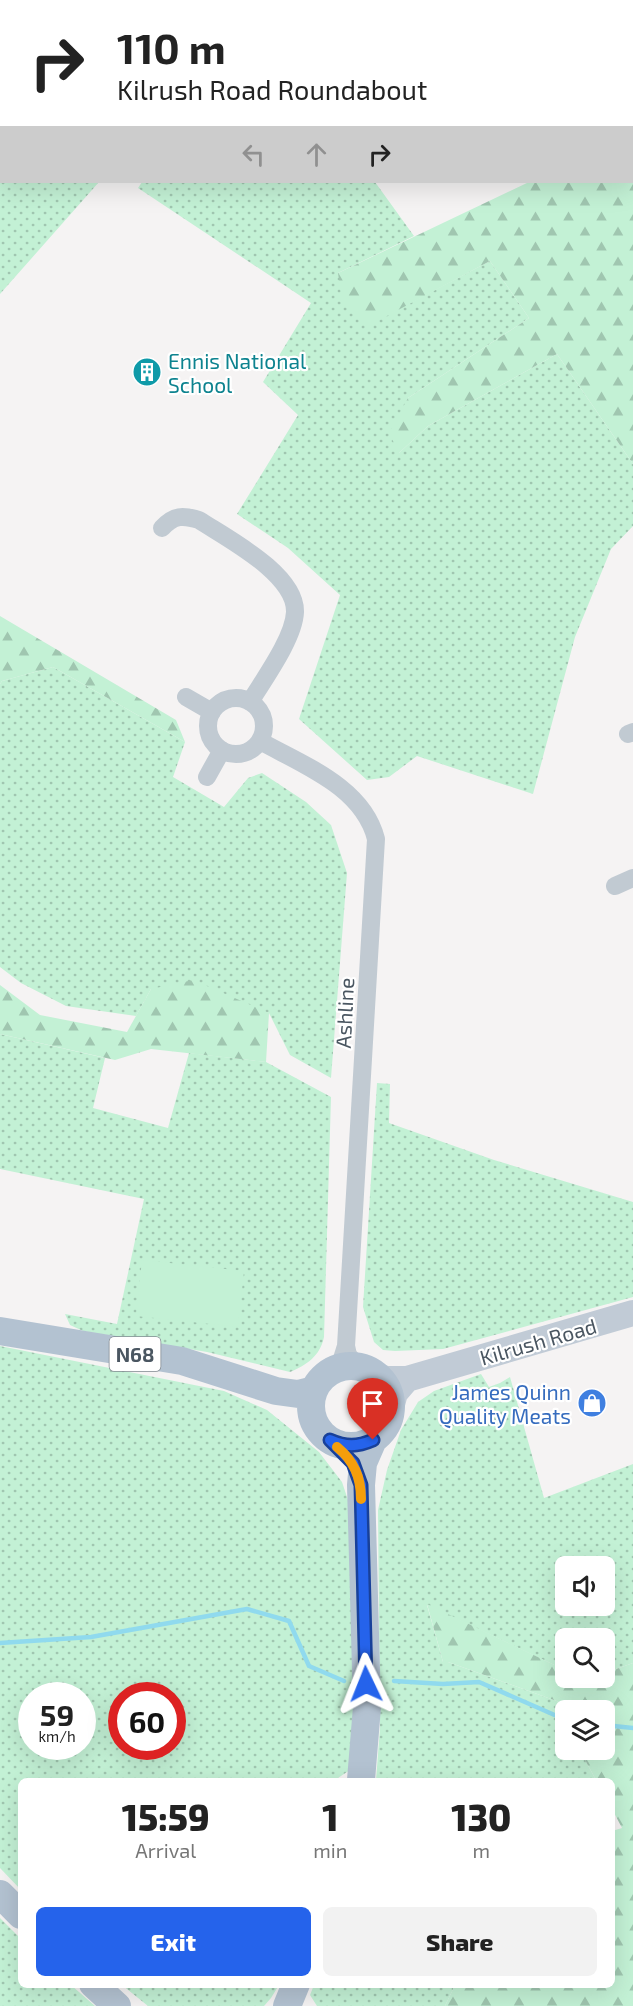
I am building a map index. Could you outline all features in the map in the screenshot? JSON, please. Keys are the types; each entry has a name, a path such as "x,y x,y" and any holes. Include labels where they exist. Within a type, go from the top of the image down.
{"main road":[{"name":"Kilrush Road","path":"345,1370 386,1379 407,1379 633,1313"},
{"name":"N68","path":"0,1330 182,1361 276,1391 298,1394 345,1370"},
{"path":"323,1433 311,1409 345,1370 387,1389 391,1408"},
{"path":"391,1408 395,1393 407,1379"},
{"name":"N68","path":"254,1384 304,1413 353,1463 361,1485"},
{"name":"N68","path":"361,1778 367,1707 361,1485 363,1463 373,1440 385,1426 391,1408"},
{"name":"N68","path":"323,1433 340,1445 363,1445 373,1440"},
{"path":"0,1894 18,1912"},
{"path":"97,1988 117,2006"}],"street":[{"path":"162,528 174,517 185,516 199,520 277,573 294,598 295,613 290,631 276,660 250,702"},
{"path":"186,697 212,712"},
{"path":"231,698 241,698 250,702 259,710 264,720 264,730 260,741 241,754 222,750 214,744 209,733 208,722 212,712 220,703 231,698"},
{"name":"Ashline","path":"260,741 350,794 365,811 372,824 375,839 367,1018 345,1370"},
{"path":"207,777 222,750"},
{"path":"615,886 633,878"}],"green space":[{"path":"0,183 98,183 0,294"},
{"path":"141,183 376,183 414,236 338,273 370,324 490,261 529,318 408,398 399,453 428,426 557,354 633,464 633,526 611,549 575,637 533,794 417,756 389,777 367,780 299,719 340,595 288,548 237,514 298,415 263,382 311,303 138,188"},
{"path":"527,183 633,183 633,464 557,354 428,426 399,453 389,433 408,398 529,318 490,261 370,325 342,300 338,273"},
{"path":"0,616 176,720 185,742 53,667 2,681 0,684"},
{"path":"53,667 185,742 173,777 224,807 248,778 262,773 306,802 331,825 347,873 331,1078 290,1055 269,1013 151,989 136,1016 66,1006 21,983 0,967 0,684 2,681"},
{"path":"193,980 269,1013 266,1062 151,1049 115,1060 0,1034 0,985 40,1015 127,1032 151,989"},
{"path":"0,1034 105,1058 93,1108 168,1128 189,1053 266,1062 331,1097 324,1337 319,1350 312,1359 290,1372 207,1352 83,1331 70,1325 65,1314 117,1324 144,1199 0,1169"},
{"path":"377,1083 390,1084 389,1123 494,1160 633,1202 633,1297 443,1349 383,1350 374,1342 363,1307"},
{"path":"142,1260 244,1271 238,1327 136,1316"},
{"path":"0,1346 224,1391 267,1410 319,1452 342,1482 352,1512 357,1670 350,1770 338,1778 18,1778 18,1887 0,1868"},
{"path":"481,1374 489,1387 510,1377 544,1498 633,1464 633,1663 615,1669 615,1628 555,1628 555,1665 427,1605 443,1662 555,1700 555,1760 585,1760 595,1778 376,1778 380,1728 378,1510 387,1470 401,1430 418,1402 434,1391"},
{"path":"427,1604 555,1665 555,1688 615,1688 615,1669 633,1663 633,2006 445,2006 454,1988 615,1988 615,1830 622,1828 615,1815 615,1778 595,1778 585,1760 615,1760 615,1700 555,1700 443,1662"},
{"path":"0,1918 18,1936 18,1988 74,1988 95,2006 0,2006"},
{"path":"126,1988 277,1988 264,2006 148,2006"},
{"path":"313,1988 454,1988 445,2006 317,2006 310,1995"}],"waterway":[{"path":"0,1643 91,1637 247,1609 289,1621 309,1666 344,1681"},
{"path":"394,1681 443,1684 479,1682 555,1715"},
{"path":"615,1726 633,1728"}],"slow traffic":[{"path":"337,1447 353,1463 361,1485 361,1499"}],"place":[{"name":"Ennis National School","path":"147,372"},
{"name":"James Quinn Quality Meats","path":"592,1403"}],"route":[{"path":"366,1684 361,1485 353,1463 330,1440 340,1445 351,1446 363,1445 373,1440"}]}
